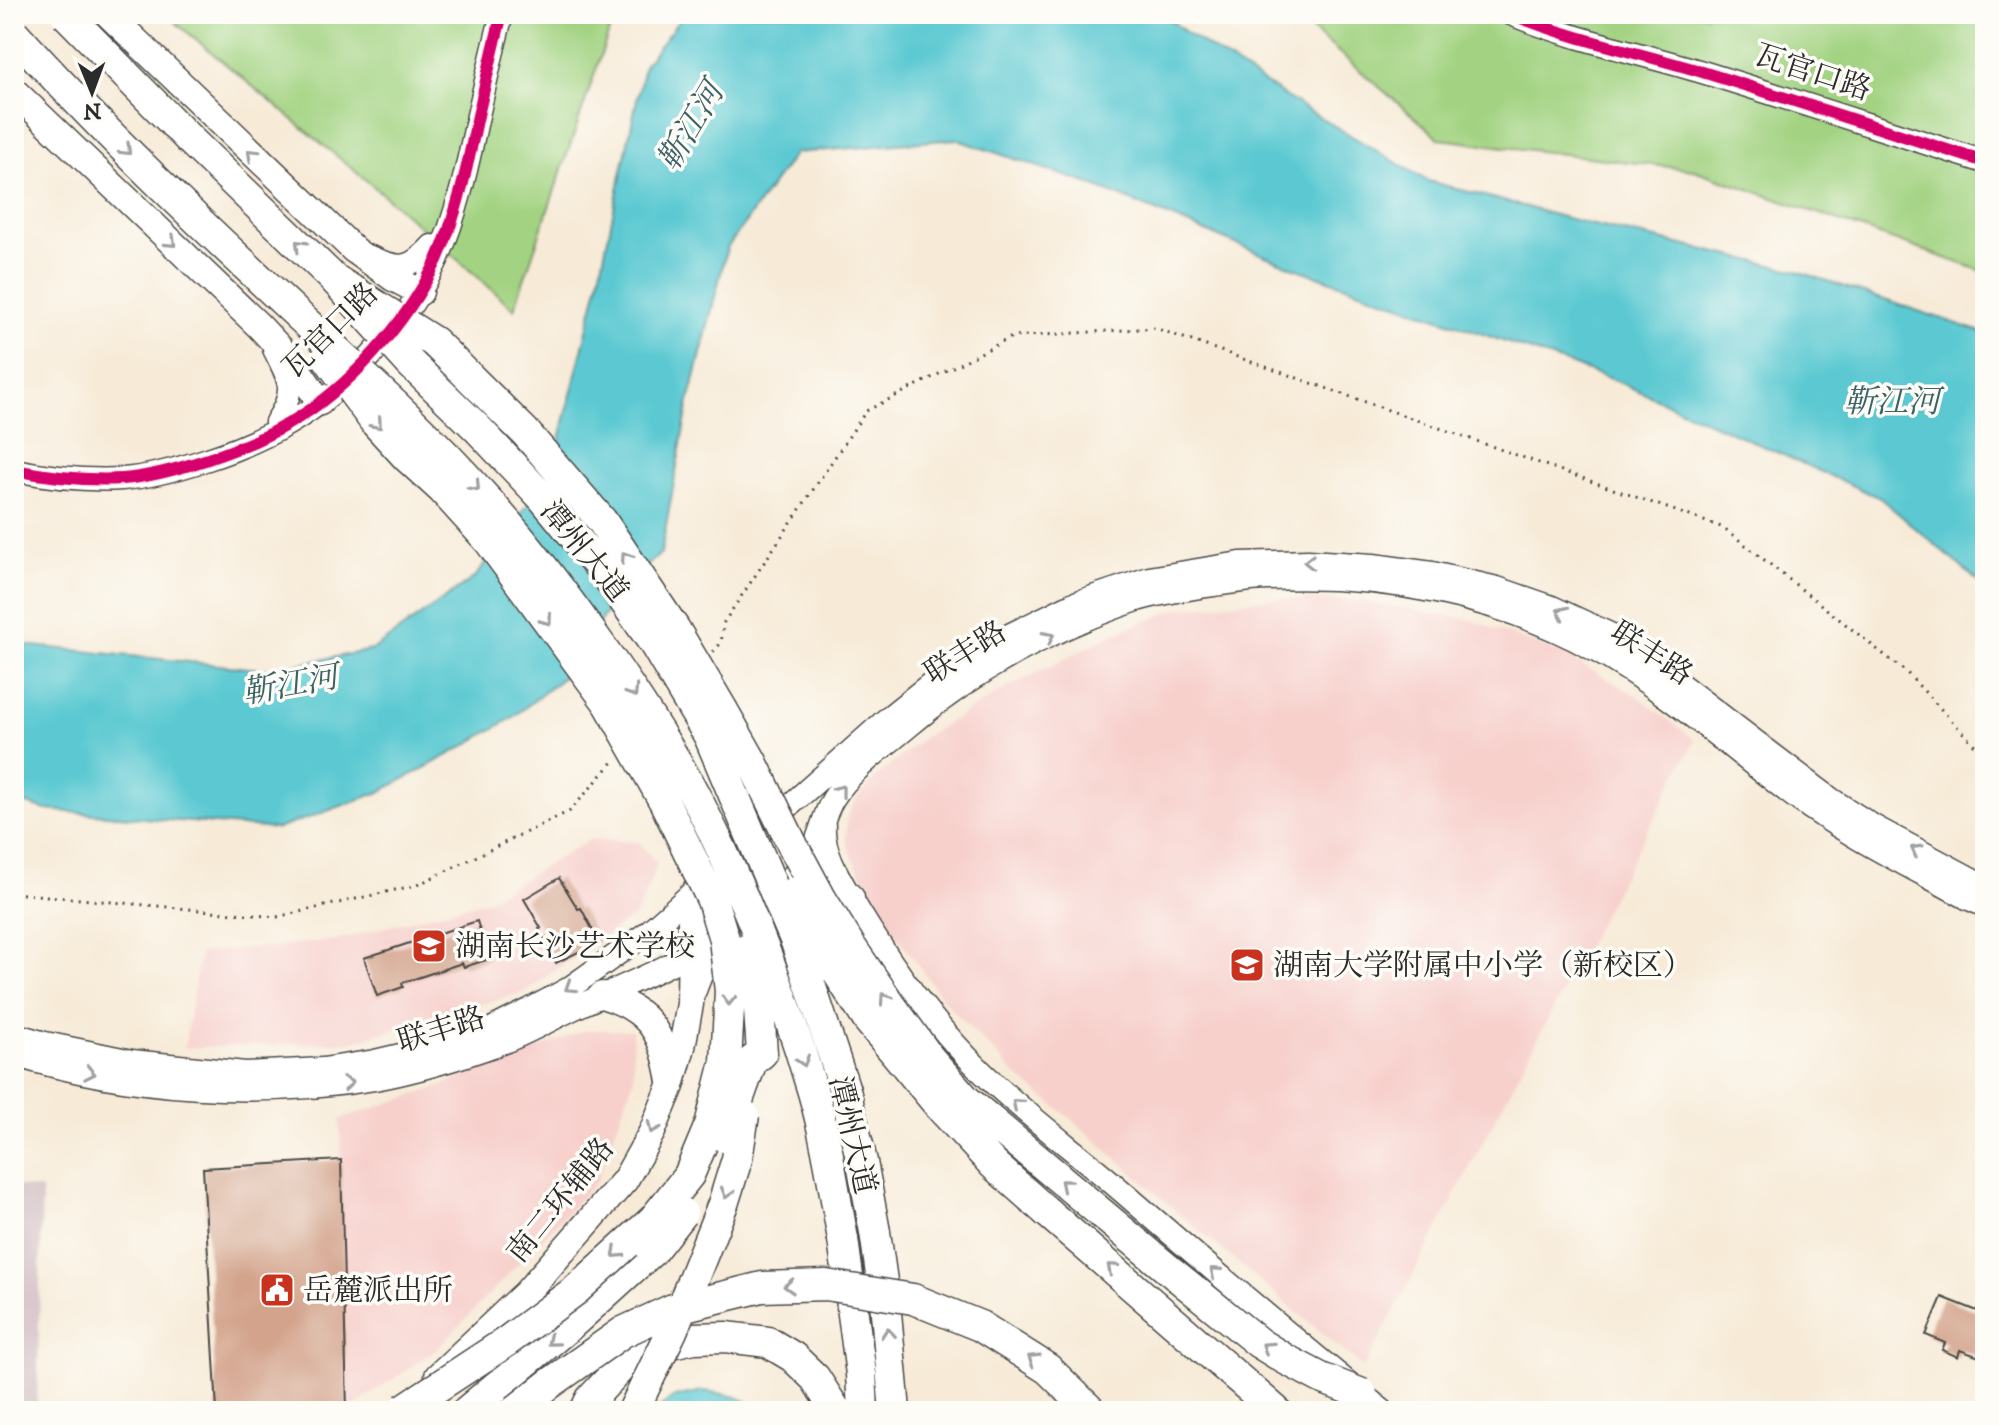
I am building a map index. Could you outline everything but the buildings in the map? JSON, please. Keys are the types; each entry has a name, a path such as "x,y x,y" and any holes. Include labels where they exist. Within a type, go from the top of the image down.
{"highway":[{"name":"潭州大道","path":"66,14 190,140 334,279 410,363 543,498 624,599 701,722 796,942 845,1090 875,1232 895,1411"},
{"path":"14,33 91,115 299,316 375,422 490,542 670,786 693,826 736,919 749,957 758,994 762,1053 752,1061 719,1154 689,1205 652,1251 576,1320 467,1411"},
{"path":"334,279 434,342 525,432 602,521 701,655 822,900 890,1004 930,1059 966,1100 1259,1343 1321,1378 1373,1402"},
{"name":"潭州大道","path":"299,316 413,422 518,534 621,674 660,734 700,806 780,990 814,1095 843,1239 863,1411"},
{"path":"701,655 747,788 805,913 832,964 868,1020 941,1108 994,1165 1276,1411"},
{"path":"402,1410 506,1342 576,1290 653,1220 689,1175 710,1125 726,1062 730,991 724,939 712,900 664,801 609,704"},
{"path":"633,1411 672,1331 723,1204 737,1159 752,1061"},
{"path":"515,1411 623,1332 673,1309 762,1287 826,1285 913,1299 980,1326 1048,1369 1091,1411"},
{"path":"585,1411 591,1399 621,1367 658,1346 694,1338 726,1337 768,1342 793,1357 815,1378 836,1411"}],"main road":[{"path":"108,14 354,250 393,278 416,289 437,259 453,220 502,14"},
{"name":"瓦官口路","path":"14,462 68,469 115,471 149,468 238,439 276,422 316,398 416,289 448,210 493,14"},
{"path":"1511,14 1985,162"},
{"name":"瓦官口路","path":"1531,14 1699,62 1985,154"},
{"path":"14,91 258,325 292,361 316,398 290,423 248,444 158,474 88,480 14,470"},
{"path":"354,250 405,267 432,246"},
{"path":"258,325 285,372 290,392 287,405 276,422"},
{"name":"联丰路","path":"14,1034 132,1061 245,1073 323,1069 375,1061 487,1031 568,989 647,933 890,716 940,676 995,642 1072,604 1149,578 1240,563 1308,561 1432,573 1497,588 1552,607 1614,636 1693,692 1831,799 1875,827 1985,886"},
{"name":"联丰路","path":"14,1055 128,1081 246,1089 338,1085 379,1078 493,1045 691,954 729,929 764,902 808,858 832,801 847,780 954,691 1003,661 1059,631 1139,599 1194,588 1268,579 1329,579 1436,591 1539,622 1631,671 1798,799 1845,831 1985,906"},
{"path":"825,817 824,834 828,852 851,898 886,956 957,1046 1045,1128 1373,1402"},
{"path":"690,1004 703,964 802,887 815,883 830,884 841,888 851,898"},
{"name":"南二环辅路","path":"402,1410 526,1293 625,1180 652,1132 671,1086 682,1047 690,1004 691,922 697,888"},
{"path":"602,995 636,1009 659,1036 667,1058 671,1086"}],"path":[{"path":"701,655 721,643 724,622 866,411 1012,337 1155,328 1724,528 1906,672 1985,756"},
{"path":"14,893 277,917 293,914 417,885 570,811 620,755"}],"shaded area":[{"name":"湖南大学附属中小学（新校区）","path":"1278,598 1361,601 1471,620 1563,654 1636,695 1695,740 1364,1368 1017,1076 945,1002 891,928 846,842 847,818 854,802 874,779 924,737 1009,687 1116,633 1176,609"},
{"name":"湖南长沙艺术学校","path":"591,839 639,842 657,864 637,914 524,992 351,1042 184,1048 200,953 336,940 488,900"},
{"path":"586,1030 632,1030 634,1079 597,1181 437,1349 347,1411 340,1119 423,1092"},
{"path":"14,1185 42,1190 37,1411 14,1411"}],"green space":[{"path":"169,14 615,14 514,309 385,196 175,22"},
{"path":"1294,14 1985,14 1985,272 1694,170 1440,139"}],"water":[{"name":"靳江河","path":"684,14 1163,14 1188,34 1294,102 1428,181 1589,224 1794,270 1985,333 1985,587 1880,498 1614,380 1292,267 1090,184 955,139 795,153 727,248 688,406 661,553 621,590 562,678 512,718 380,792 277,829 46,810 14,800 14,644 268,670 372,650 475,577 552,471 597,290 644,66"},
{"path":"703,1391 741,1399 761,1411 653,1411 675,1397"}],"cycle path":[{"path":"14,470 68,478 122,479 175,469 258,440 311,409 354,373 410,307 437,260 456,209 502,14"},
{"path":"1511,14 1557,31 1699,71 1985,162"}],"place":[{"name":"湖南长沙艺术学校","path":"429,946"},
{"name":"湖南大学附属中小学（新校区）","path":"1247,965"},
{"name":"岳麓派出所","path":"277,1290"}]}
